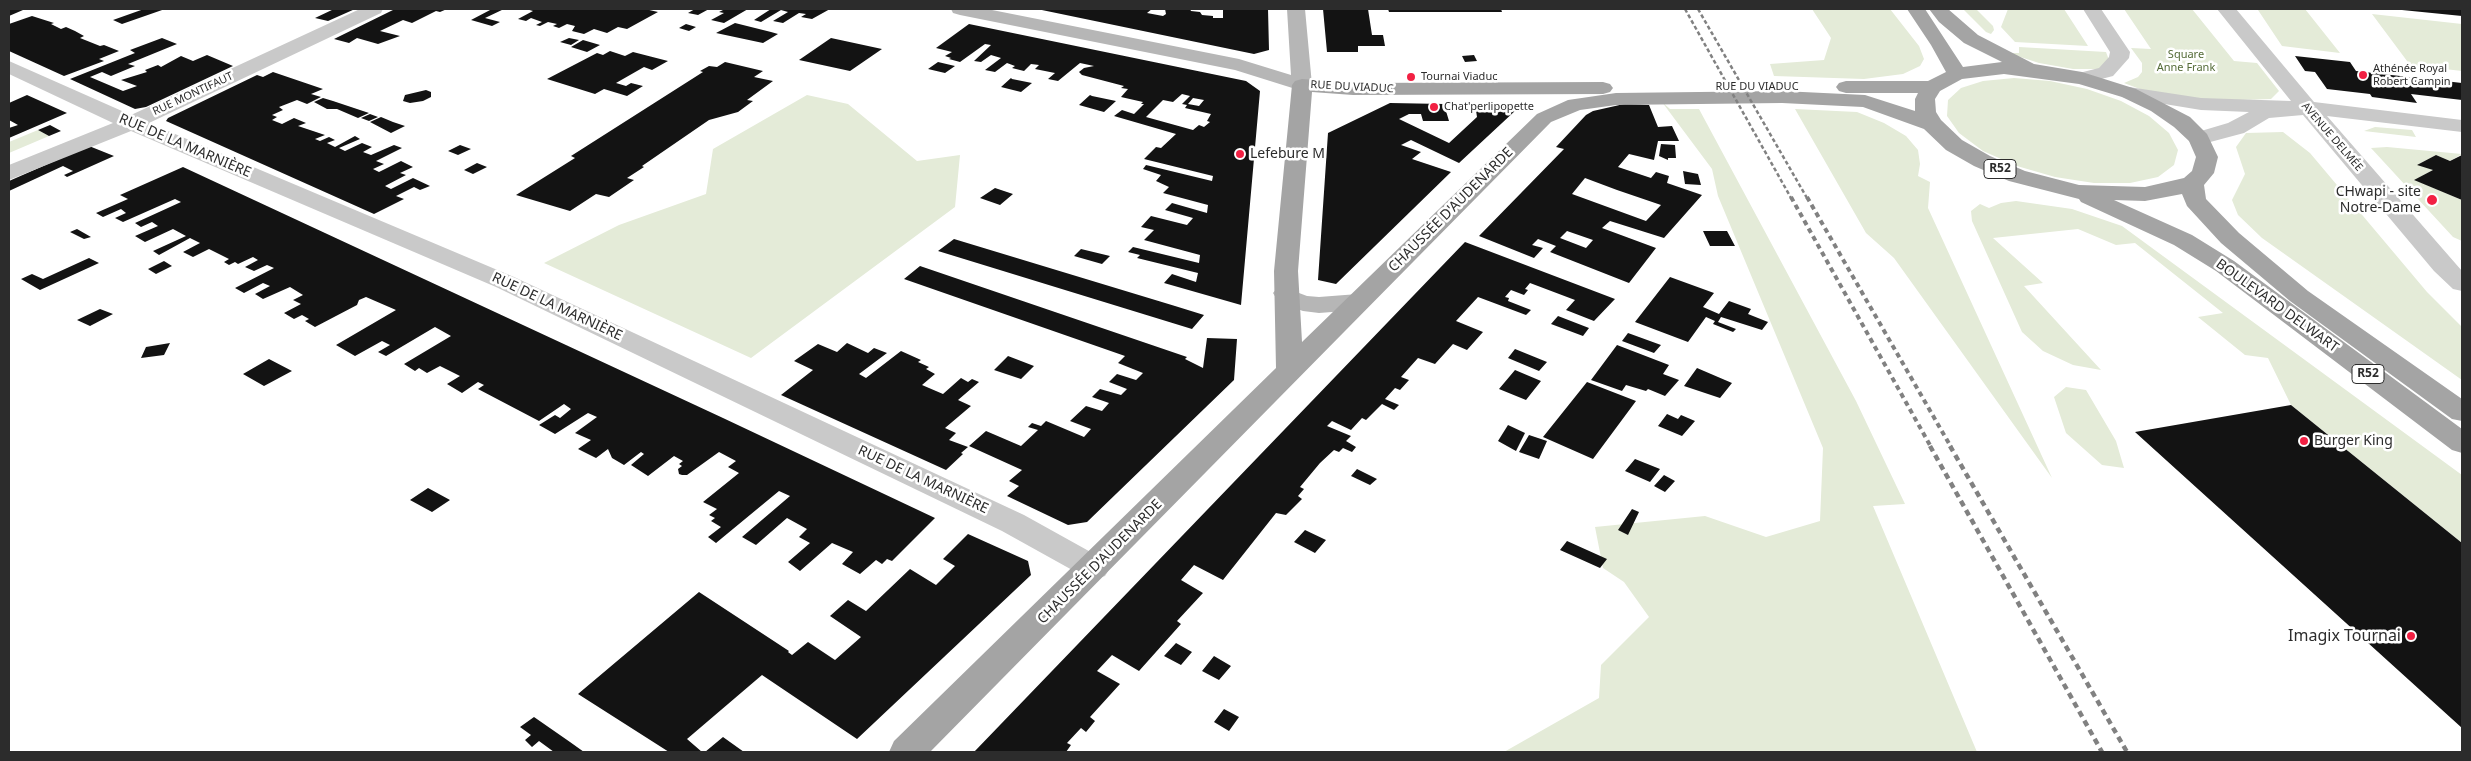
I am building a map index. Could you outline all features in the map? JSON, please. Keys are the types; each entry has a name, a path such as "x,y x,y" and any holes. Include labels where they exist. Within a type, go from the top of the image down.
{"main road":[{"path":"1916,9 1941,45 1957,74"},
{"path":"1938,9 1971,38 2033,70"},
{"path":"1932,87 1957,74 2004,68 2033,70 2082,78 2128,93 2158,107 2182,122 2199,139 2207,157 2203,173 2192,183"},
{"name":"RUE DU VIADUC","path":"1302,84 1353,89 1932,87"},
{"path":"1290,370 1286,293 1302,84"},
{"name":"R52","path":"1932,87 1924,99 1924,112 1932,124 1954,145 1982,162 2017,176 2079,192 2145,194 2171,190 2192,183"},
{"path":"1517,88 1541,104 1544,118"},
{"name":"RUE DU VIADUC","path":"1544,118 1575,104 1616,99 1782,97 1865,101 1932,124"},
{"name":"CHAUSSÉE D'AUDENARDE","path":"907,752 1094,568 1544,118"},
{"name":"BOULEVARD DELWART","path":"2192,183 2195,201 2236,244 2299,296 2462,412"},
{"name":"BOULEVARD DELWART","path":"2079,192 2183,240 2225,266 2462,443"}],"street":[{"name":"RUE MONTIFAUT","path":"9,173 130,123 374,9"},
{"name":"RUE DU VIADUC","path":"960,9 1239,65 1302,84"},
{"path":"1296,9 1302,84"},
{"path":"2082,78 2106,72 2119,58 2120,52 2092,9"},
{"name":"AVENUE DELMÉE","path":"2226,9 2443,266 2462,284"},
{"name":"RUE DE LA MARNIÈRE","path":"9,67 130,123 505,282 1013,523 1094,568"},
{"path":"2128,93 2201,104 2308,108 2462,126"},
{"path":"2199,139 2236,128 2264,112 2308,108"},
{"path":"1286,293 1289,298 1303,303 1319,305 1358,302"}],"green space":[{"path":"1812,9 1890,9 1919,46 1924,59 1920,66 1903,74 1864,79 1774,76 1770,64 1824,60 1831,38"},
{"path":"1963,9 1976,9 1993,26 1994,30 1991,34 1986,32"},
{"path":"2008,9 2064,9 2088,46 2015,42 2001,27"},
{"name":"Square Anne Frank","path":"2124,9 2192,9 2234,61 2257,63 2279,91 2271,99 2208,101 2145,91 2124,83 2138,77 2142,72 2142,63 2131,48 2151,49"},
{"path":"2305,9 2340,53 2282,46 2258,10"},
{"path":"2372,14 2462,24 2462,71 2410,65"},
{"path":"2019,47 2106,52 2109,60 2101,69 2073,69 2039,63 2008,53 2019,53"},
{"path":"2014,78 2050,81 2087,89 2121,101 2149,116 2169,133 2178,150 2174,165 2158,177 2130,183 2094,183 2055,177 2017,166 1983,151 1959,133 1947,116 1948,100 1961,88 1983,81"},
{"path":"807,95 848,104 917,161 960,155 955,207 751,358 544,263 619,225 706,194 713,149"},
{"path":"1662,102 1670,109 1699,109 1856,401 1905,504 1873,506 1977,752 1504,752 1599,698 1601,665 1649,617 1624,582 1603,568 1595,527 1705,516 1766,537 1820,521 1823,448 1718,196 1712,169"},
{"path":"1795,109 1857,112 1884,123 1906,136 1918,150 1920,164 1918,176 1930,182 1928,208 2052,478 1894,258 1866,233"},
{"path":"2375,127 2412,130 2416,137 2364,131"},
{"path":"38,130 49,136 9,153 9,142"},
{"path":"2283,132 2310,153 2427,292 2462,327 2462,380 2262,238 2238,215 2232,200 2245,174 2236,147 2246,133"},
{"path":"2387,147 2462,154 2450,161 2436,155 2419,164 2433,170 2415,180 2462,200 2462,241 2453,237 2371,148"},
{"path":"2016,201 2072,209 2122,226 2462,475 2462,543 2291,405 2268,358 2245,355 2198,317 2223,313 2135,243 2116,245 2078,229 1993,238 2043,283 2024,286 2101,370 2073,365 2043,351 2022,332 1972,221 1971,211 1980,204 1989,208 2001,203"},
{"path":"2066,387 2086,390 2116,441 2124,468 2102,465 2066,433 2054,397"}],"building":[{"path":"9,9 19,9 23,10 9,16"},
{"path":"144,9 165,9 122,24 113,20"},
{"path":"334,9 355,9 328,21 315,18"},
{"path":"395,9 447,9 440,12 436,11 412,23 403,20 380,31 400,36 378,44 357,38 349,43 334,39"},
{"path":"492,9 504,9 485,18 500,22 492,26 471,20"},
{"path":"526,9 645,9 658,12 627,29 618,27 607,33 594,29 584,34 572,31 575,26 567,24 559,28 553,26 557,24 548,22 540,26 536,25 542,22 531,18 526,21 518,19 533,11"},
{"path":"695,9 709,9 698,15 688,13"},
{"path":"725,9 748,9 724,23 711,20 724,13 719,12"},
{"path":"771,9 830,9 812,19 801,17 806,14 799,13 783,23 773,21 788,12 781,10 761,22 754,20"},
{"path":"1037,9 1152,9 1147,13 1163,16 1166,14 1165,9 1190,9 1191,11 1200,12 1202,15 1213,16 1213,18 1223,18 1223,9 1268,9 1269,50 1254,54"},
{"path":"1323,9 1368,9 1372,35 1383,35 1385,46 1358,46 1358,52 1327,52"},
{"path":"1388,9 1501,9 1502,12 1389,12"},
{"path":"2462,9 2462,16 2402,10"},
{"path":"32,16 54,23 51,24 61,29 66,27 84,36 80,38 119,51 99,59 104,61 64,76 9,51 9,24"},
{"path":"735,23 778,34 763,43 716,33"},
{"path":"686,24 696,27 689,31 679,28"},
{"path":"969,24 1246,81 1260,91 1241,305 1164,283 1172,274 1196,282 1198,273 1137,258 1140,255 1128,252 1133,247 1199,263 1200,255 1144,240 1154,230 1141,227 1151,216 1187,225 1193,218 1165,210 1172,203 1207,213 1208,205 1163,193 1169,187 1156,181 1161,175 1143,169 1146,165 1212,181 1213,176 1144,159 1156,147 1161,148 1176,134 1114,116 1122,110 1134,114 1144,104 1141,104 1143,102 1121,97 1128,89 1121,88 1124,86 1082,75 1079,72 1084,68 1094,66 1080,63 1058,81 1048,79 1055,73 1035,69 1039,65 1031,64 1024,71 1012,68 1015,66 1007,63 995,72 985,70 1001,58 991,55 981,62 974,61 991,45 985,44 960,62 945,56 952,52 936,48","holes":["1182,94 1190,96 1182,104 1187,105 1185,108 1211,114 1207,121 1210,122 1204,127 1199,125 1193,130 1146,117 1163,100 1173,102","1193,98 1204,100 1199,106 1188,104"]},
{"path":"162,38 177,44 128,64 135,66 111,76 102,72 90,77 123,91 137,86 121,80 147,72 145,70 158,65 161,67 181,56 193,61 207,55 233,66 146,107 135,109 70,79 135,53 130,50"},
{"path":"569,38 579,40 571,45 560,42"},
{"path":"831,38 882,49 850,71 799,60"},
{"path":"583,40 600,45 587,52 571,47"},
{"path":"610,51 625,56 633,52 668,61 652,70 644,67 616,83 626,86 631,83 643,86 627,96 604,89 595,94 547,79 597,53 603,55"},
{"path":"1474,55 1477,61 1465,62 1462,56"},
{"name":"Athénée Royal Robert Campin","path":"2295,56 2350,62 2356,71 2462,83 2462,100 2411,94 2417,103 2372,97 2370,94 2327,89 2315,72 2305,71"},
{"path":"725,62 763,71 754,77 773,81 747,100 753,101 738,112 709,120 642,166 644,167 627,178 634,180 609,197 596,194 570,211 516,195 575,158 571,156 703,72 700,71 709,66 717,67"},
{"path":"938,62 955,66 945,73 928,69"},
{"path":"273,72 323,89 311,94 321,97 307,104 297,100 279,107 283,110 272,115 277,117 272,120 282,124 294,118 306,123 298,126 325,135 315,139 320,141 329,137 335,140 327,143 335,147 355,136 360,139 339,148 345,151 362,143 372,147 363,152 371,155 394,145 402,148 376,161 384,164 373,169 379,172 401,161 413,167 400,173 406,175 385,186 391,189 413,178 430,186 420,190 414,187 396,196 404,199 374,214 166,121 168,118 257,75 263,77"},
{"path":"1011,78 1032,83 1021,92 1001,87"},
{"path":"426,90 431,92 431,97 423,101 410,103 403,101 405,95"},
{"path":"27,95 67,113 9,138 9,128 18,125 9,120 9,103"},
{"path":"1090,95 1116,101 1104,112 1079,105"},
{"path":"323,98 369,113 358,118 337,109 327,109 314,102"},
{"path":"1390,103 1444,104 1445,107 1468,107 1468,111 1446,111 1449,121 1423,121 1421,114 1409,114 1399,119 1449,143 1477,117 1475,104 1508,104 1516,110 1459,163 1411,140 1401,145 1421,152 1412,159 1451,172 1336,284 1318,280 1328,133"},
{"path":"1624,104 1649,105 1658,127 1672,126 1679,141 1658,141 1654,160 1629,154 1618,167 1651,178 1656,172 1669,176 1667,183 1702,195 1664,238 1610,221 1602,228 1656,248 1629,283 1550,252 1556,246 1538,239 1532,245 1543,248 1534,258 1479,236 1564,149 1556,147 1586,115 1593,111","holes":["1585,178 1617,190 1661,205 1646,221 1572,194","1567,231 1593,240 1586,248 1560,238"]},
{"path":"370,114 378,117 369,121 361,118"},
{"path":"381,117 405,126 391,133 370,122"},
{"path":"50,125 61,131 49,136 38,130"},
{"path":"1661,144 1675,145 1676,158 1668,158 1668,160 1659,156"},
{"path":"460,145 471,149 458,155 448,151"},
{"path":"89,146 114,156 67,177 64,175 73,171 63,166 9,191 9,181"},
{"path":"2436,155 2450,161 2462,155 2462,200 2414,180 2433,170 2417,165"},
{"path":"477,163 487,167 473,174 464,170"},
{"path":"183,167 935,518 892,561 887,559 882,564 876,560 860,574 842,564 853,552 832,543 800,571 788,562 810,543 799,537 807,529 787,518 756,545 742,537 790,496 779,491 716,543 708,537 721,527 711,521 715,518 709,515 717,509 703,502 739,473 728,467 736,461 719,452 687,475 682,475 679,474 678,469 682,466 679,464 683,461 674,456 648,476 631,465 644,454 641,452 624,465 612,458 608,449 596,458 578,449 591,440 575,433 597,417 588,413 555,434 539,425 555,415 560,418 571,409 564,404 539,421 478,389 484,385 478,382 462,393 447,384 460,376 440,366 427,373 419,368 415,371 404,364 451,336 435,327 386,356 378,352 390,345 382,341 355,356 336,345 396,310 366,297 359,300 357,305 315,327 305,321 309,319 302,315 294,319 284,313 301,304 293,300 303,295 290,287 263,299 255,294 270,286 263,283 244,293 235,288 274,268 267,265 254,271 245,267 258,260 253,257 238,264 235,262 229,265 224,262 229,259 209,249 193,257 183,252 200,243 190,238 159,255 153,251 186,236 173,229 145,242 135,236 158,226 152,222 141,227 135,223 181,202 175,199 123,222 115,218 126,213 121,209 103,217 96,213 128,199 120,195"},
{"path":"1683,171 1698,174 1701,185 1685,184"},
{"path":"995,188 1013,194 1000,205 980,198"},
{"path":"77,229 91,237 84,239 70,232"},
{"path":"1703,231 1727,231 1735,246 1710,246"},
{"path":"954,239 1204,315 1192,329 938,251"},
{"path":"1465,242 1615,299 1594,321 1566,310 1575,300 1530,283 1525,289 1528,290 1524,295 1511,290 1505,297 1509,298 1508,301 1531,310 1526,315 1478,297 1456,321 1483,332 1467,350 1453,344 1435,364 1418,358 1401,377 1409,380 1400,390 1395,388 1385,399 1399,405 1394,410 1382,404 1366,420 1362,418 1351,430 1332,421 1327,426 1351,436 1346,441 1356,447 1352,452 1343,448 1339,452 1334,450 1320,463 1300,487 1304,489 1298,496 1302,499 1286,515 1276,513 1223,580 1194,565 1181,580 1203,593 1177,621 1181,624 1139,671 1112,655 1097,671 1120,684 1090,717 1095,721 1086,732 1081,728 1067,743 1071,745 1066,752 974,752"},
{"path":"1081,249 1110,256 1102,264 1074,256"},
{"path":"89,258 99,263 40,290 21,279 32,274 43,279"},
{"path":"164,261 172,266 156,274 148,269"},
{"path":"920,266 1187,357 1185,359 1203,368 1207,338 1237,339 1234,380 1087,522 1068,525 1007,496 1019,486 1009,481 1022,470 969,446 986,431 1021,446 1038,430 1028,427 1032,423 1041,426 1046,421 1084,437 1091,429 1070,421 1086,406 1102,411 1109,403 1092,397 1100,389 1121,395 1127,389 1109,382 1117,374 1136,380 1143,373 1118,363 1125,356 904,279"},
{"path":"1670,277 1714,293 1703,307 1719,314 1729,301 1751,309 1748,314 1768,322 1762,330 1721,317 1718,322 1736,329 1733,332 1713,324 1715,321 1706,317 1688,342 1635,322"},
{"path":"100,309 113,314 90,326 77,320"},
{"path":"1558,316 1589,328 1583,336 1551,324"},
{"path":"1628,333 1661,345 1654,353 1622,341"},
{"path":"170,343 164,355 141,358 146,347"},
{"path":"847,343 868,353 874,348 887,353 859,374 866,378 901,351 921,360 918,362 929,367 926,369 935,374 922,385 943,394 961,378 968,382 972,379 979,382 958,400 971,406 945,428 956,433 949,440 968,447 946,470 781,395 813,370 794,361 818,344 837,352"},
{"path":"1617,345 1669,365 1663,374 1679,380 1665,396 1648,389 1646,391 1626,385 1622,391 1591,380"},
{"path":"1515,349 1547,362 1539,371 1508,358"},
{"path":"1008,356 1034,366 1021,379 994,370"},
{"path":"269,359 292,371 264,386 243,374"},
{"path":"1697,368 1732,383 1720,398 1684,386"},
{"path":"1515,370 1541,381 1526,400 1499,389"},
{"path":"1587,382 1636,401 1593,459 1543,437"},
{"name":"Imagix Tournai","path":"2291,405 2462,543 2462,728 2135,432"},
{"path":"1667,414 1678,419 1681,415 1695,421 1682,436 1658,426"},
{"path":"1508,425 1525,433 1516,451 1498,441"},
{"path":"1529,435 1547,441 1539,459 1519,452"},
{"path":"1635,459 1660,469 1650,482 1625,471"},
{"path":"1357,469 1377,479 1370,485 1351,476"},
{"path":"1664,475 1675,481 1665,492 1654,486"},
{"path":"428,488 450,500 432,512 410,500"},
{"path":"1632,509 1639,512 1628,535 1618,530"},
{"path":"1305,530 1326,540 1315,553 1294,542"},
{"path":"968,534 1028,561 1031,575 857,739 762,675 687,739 702,752 669,752 578,694 699,592 789,651 792,655 808,642 835,660 861,637 830,616 848,600 866,611 910,569 936,585 955,566 943,559"},
{"path":"1567,541 1607,559 1600,568 1560,550"},
{"path":"1176,643 1192,652 1181,665 1164,656"},
{"path":"1214,656 1231,666 1219,680 1202,671"},
{"path":"1224,709 1239,717 1229,731 1214,722"},
{"path":"534,717 584,752 554,752 539,741 532,747 525,740 531,735 520,727"},
{"path":"723,737 744,752 705,752"}],"railway":[{"path":"1685,9 1791,198"},
{"path":"1698,9 1807,198"},
{"path":"1791,197 1931,447"},
{"path":"1807,197 1951,447"},
{"path":"1930,446 2102,752"},
{"path":"1950,446 2127,752"}],"place":[{"name":"Athénée Royal Robert Campin","path":"2363,75"},
{"name":"Tournai Viaduc","path":"1411,77"},
{"name":"Chat'perlipopette","path":"1434,107"},
{"name":"Lefebure M","path":"1240,154"},
{"name":"CHwapi - site Notre-Dame","path":"2432,200"},
{"name":"Burger King","path":"2304,441"},
{"name":"Imagix Tournai","path":"2411,636"}]}
